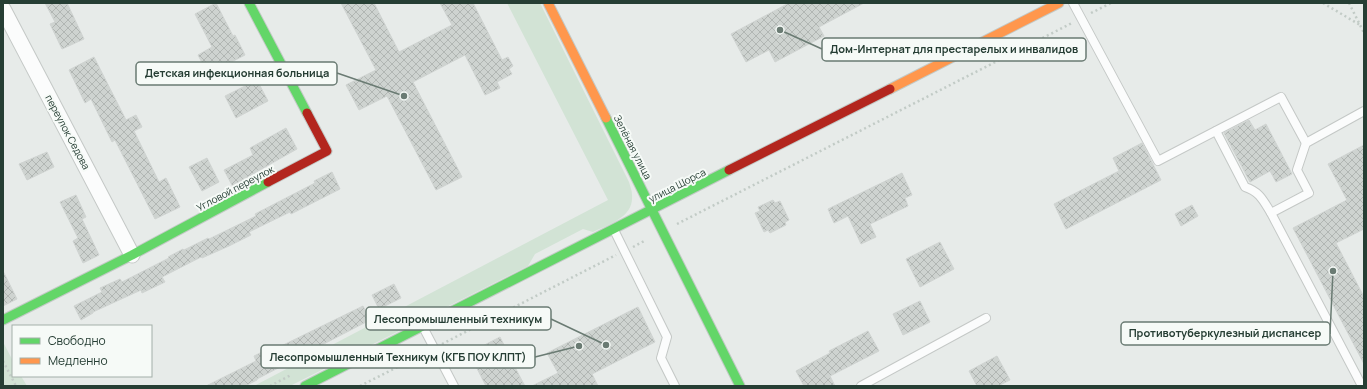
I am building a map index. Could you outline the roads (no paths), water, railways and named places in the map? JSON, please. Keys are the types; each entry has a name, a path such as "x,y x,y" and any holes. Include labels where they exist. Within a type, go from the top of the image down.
{"street":[{"name":"Угловой переулок","path":"3,320 328,151 249,3"},
{"name":"Зелёная улица","path":"548,3 740,386"},
{"name":"улица Щорса","path":"305,386 1059,3"},
{"name":"переулок Седова","path":"3,9 132,254"}],"lane":[{"path":"1073,3 1158,161 1281,97 1306,143"},
{"path":"1272,213 1309,193 1297,170 1306,143 1364,111"},
{"path":"1216,131 1245,187 1260,195 1272,213 1362,386"},
{"path":"614,229 667,337 661,358 676,386"},
{"path":"861,386 986,318"},
{"path":"423,326 454,386"}],"place":[{"name":"Дом-Интернат для престарелых и инвалидов","path":"780,30"},
{"name":"Детская инфекционная больница","path":"404,96"},
{"name":"Противотуберкулезный диспансер","path":"1333,271"},
{"name":"Лесопромышленный техникум","path":"606,345"},
{"name":"Лесопромышленный Техникум (КГБ ПОУ КЛПТ)","path":"579,346"}]}
